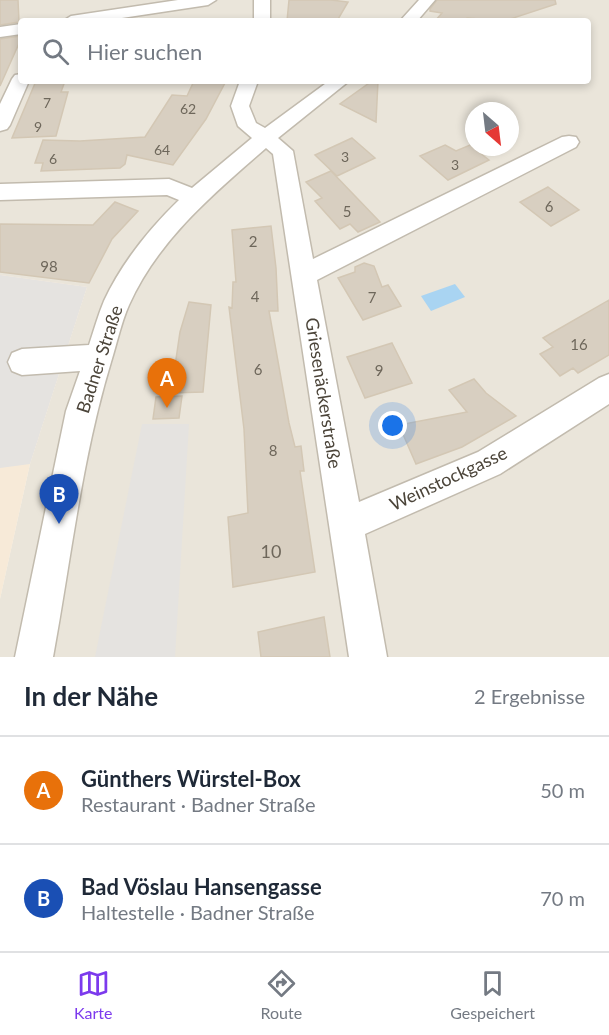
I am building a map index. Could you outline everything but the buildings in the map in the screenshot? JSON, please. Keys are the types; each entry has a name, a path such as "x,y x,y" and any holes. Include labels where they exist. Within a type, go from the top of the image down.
{"street":[{"path":"91,18 208,0"},
{"path":"262,0 262,18"},
{"path":"411,18 427,0"},
{"path":"0,32 18,29"},
{"path":"0,125 19,84"},
{"name":"Griesenäckerstraße","path":"248,84 240,106 248,126 283,151 368,657"},
{"name":"Badner Straße","path":"34,657 81,411 116,303 138,267 172,221 195,198 265,138 336,84"},
{"path":"304,275 569,142"},
{"path":"0,192 170,187 195,198"},
{"path":"21,362 98,357"},
{"name":"Weinstockgasse","path":"346,525 489,463 609,388"}],"shaded area":[{"path":"0,0 609,0 609,657 0,657 0,599 30,464 87,287 0,275"},
{"path":"0,275 87,287 30,464 0,599"},
{"path":"0,275 87,287 30,464 0,468"},
{"path":"142,424 189,424 175,657 95,657"}],"water":[{"path":"455,284 465,297 431,311 421,296"}],"place":[{"name":"Günthers Würstel-Box","path":"167,408"},
{"name":"Bad Vöslau Hansengasse","path":"59,524"}]}
